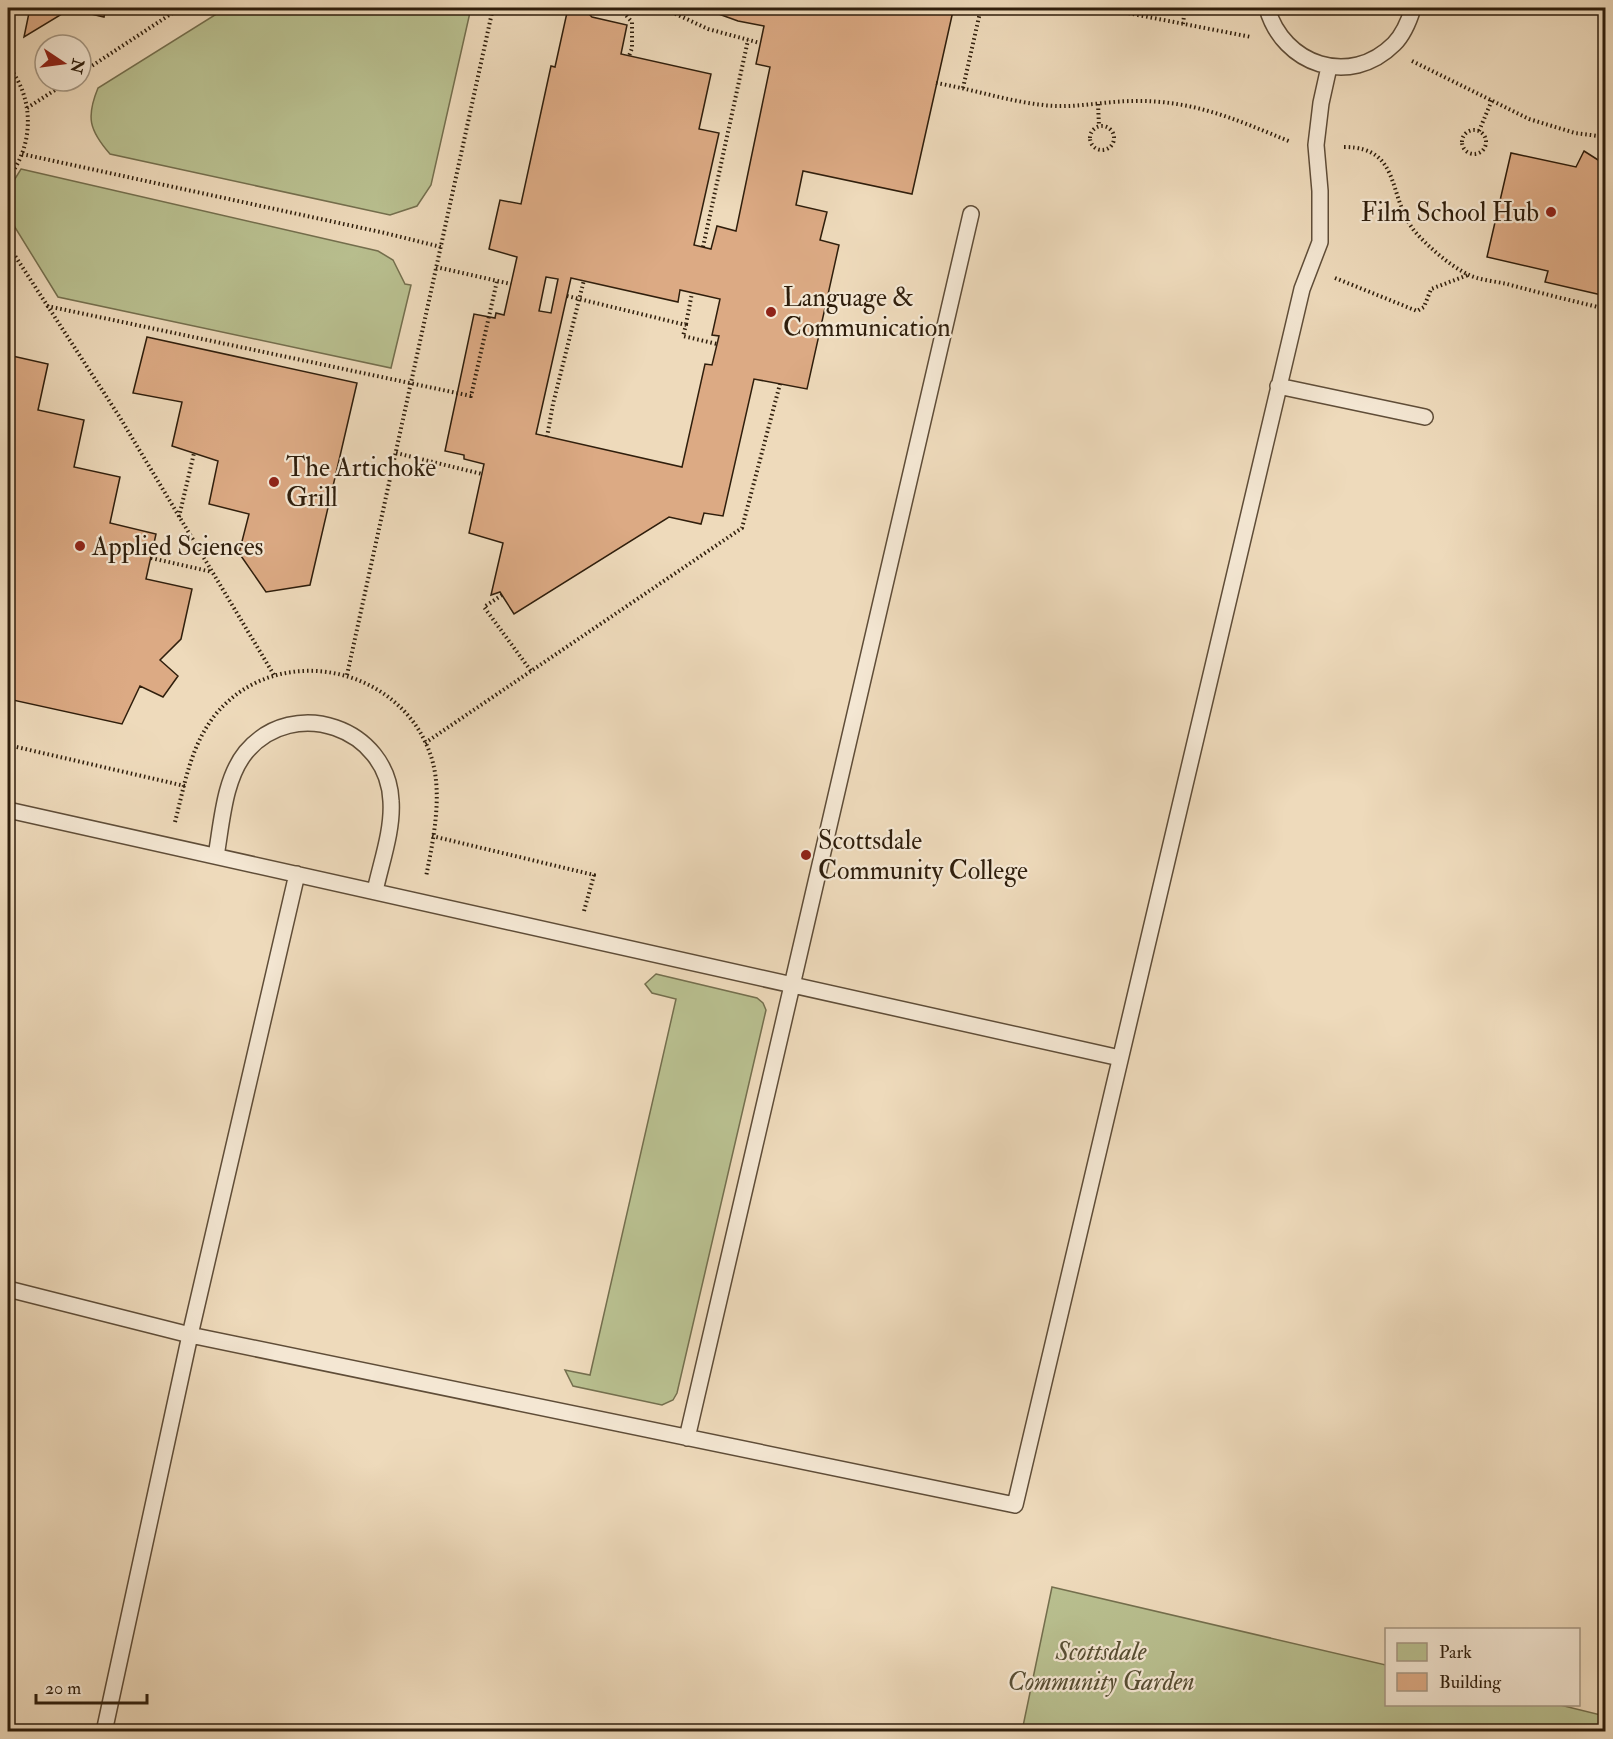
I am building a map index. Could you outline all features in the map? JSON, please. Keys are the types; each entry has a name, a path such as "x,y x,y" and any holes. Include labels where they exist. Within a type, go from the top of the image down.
{"lane":[{"path":"1267,8 1272,23 1286,44 1306,59 1329,67 1354,66 1377,58 1395,43 1408,24 1413,8"},
{"path":"8,1289 190,1335 1015,1506 1278,386 1302,289 1320,242 1320,191 1316,145 1321,103 1329,67"},
{"path":"687,1438 971,214"},
{"path":"1278,386 1425,417"},
{"path":"216,856 233,772 246,752 265,735 287,725 312,723 336,726 358,738 376,755 387,777 392,801 375,891"},
{"path":"8,810 1120,1058"},
{"path":"104,1731 190,1335 297,874"}],"path":[{"path":"8,36 14,8"},
{"path":"93,65 180,8"},
{"path":"347,675 493,8"},
{"path":"622,8 632,22 632,48 629,56"},
{"path":"663,8 708,29 760,43"},
{"path":"963,87 981,8"},
{"path":"1102,8 1286,44"},
{"path":"1183,24 1185,8"},
{"path":"703,248 748,40"},
{"path":"1395,43 1411,61 1529,119 1575,133 1605,137"},
{"path":"8,66 20,84 27,108 27,129 22,154 8,178"},
{"path":"936,83 1045,105 1133,101 1181,103 1214,111 1293,142 1358,147 1373,152 1390,173 1405,217 1415,232 1440,256 1468,275 1605,309"},
{"path":"27,108 50,93"},
{"path":"1479,131 1492,100"},
{"path":"1098,104 1099,126"},
{"path":"1099,126 1105,126 1113,134 1112,145 1102,151 1092,145 1090,140 1094,129 1099,126"},
{"path":"1479,131 1486,140 1483,151 1477,154 1466,152 1462,147 1463,135 1467,132 1479,131"},
{"path":"22,154 385,232 441,247"},
{"path":"8,245 119,416 273,675"},
{"path":"1310,266 1417,311 1424,307 1431,289 1468,275"},
{"path":"436,267 511,284"},
{"path":"548,437 553,404 584,280"},
{"path":"47,306 471,396 497,281"},
{"path":"692,293 683,336 717,344"},
{"path":"567,296 686,325"},
{"path":"425,743 742,528 780,384"},
{"path":"179,518 194,453"},
{"path":"396,453 482,474"},
{"path":"151,558 212,572"},
{"path":"502,595 484,607 531,671"},
{"path":"8,745 185,786"},
{"path":"432,836 594,875 578,936"}],"green space":[{"path":"226,8 471,8 431,185 417,206 390,215 110,154 98,138 92,123 92,107 98,88"},
{"path":"21,169 378,251 393,260 405,284 411,285 391,368 58,297 8,216 8,190"},
{"path":"656,974 757,998 766,1010 677,1393 673,1400 662,1405 573,1386 565,1370 590,1375 676,999 652,993 645,984"},
{"name":"Scottsdale Community Garden","path":"1052,1587 1385,1665 1385,1706 1564,1706 1605,1716 1605,1731 1022,1731"}],"building":[{"path":"30,8 106,8 104,17 70,9 24,37"},
{"name":"Language & Communication","path":"568,8 583,8 592,17 627,25 621,54 711,74 699,129 719,133 694,245 711,249 717,226 736,231 770,67 756,64 764,26 738,21 702,8 936,8 953,11 912,194 803,171 796,205 827,212 820,240 839,245 807,389 754,379 723,516 704,513 701,524 669,517 514,614 500,592 491,595 503,543 469,533 484,464 464,459 464,455 445,451 474,314 495,318 496,313 504,315 517,257 489,249 500,200 521,204 551,66 555,67","holes":["546,277 558,279 551,313 539,311","571,278 678,302 680,290 720,299 712,335 719,336 712,365 705,364 682,467 536,434"]},
{"name":"Film School Hub","path":"1584,151 1606,165 1606,296 1545,282 1548,271 1487,257 1511,153 1576,167"},
{"name":"The Artichoke Grill","path":"147,337 357,383 310,585 266,592 239,553 249,514 209,504 218,461 172,446 182,402 133,393"},
{"name":"Applied Sciences","path":"8,355 48,364 38,410 84,420 74,467 120,477 110,523 156,534 146,579 192,589 181,639 160,660 178,676 163,697 140,686 122,724 8,699"}],"place":[{"name":"Film School Hub","path":"1551,212"},
{"name":"Language & Communication","path":"771,312"},
{"name":"The Artichoke Grill","path":"274,482"},
{"name":"Applied Sciences","path":"80,546"},
{"name":"Scottsdale Community College","path":"806,855"}]}
